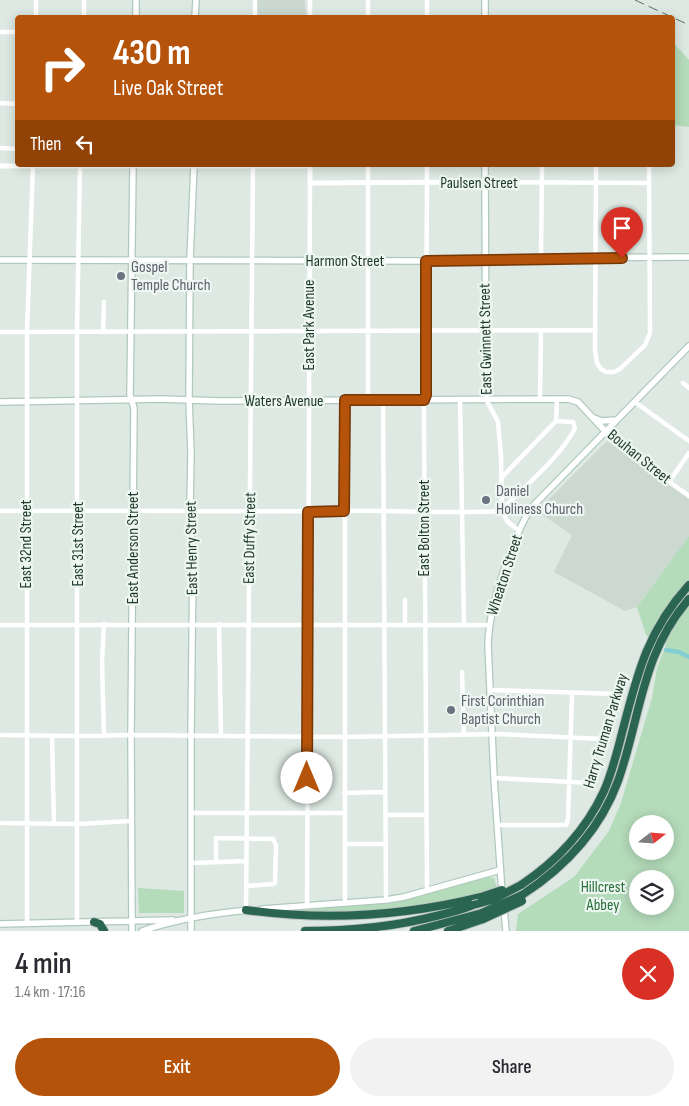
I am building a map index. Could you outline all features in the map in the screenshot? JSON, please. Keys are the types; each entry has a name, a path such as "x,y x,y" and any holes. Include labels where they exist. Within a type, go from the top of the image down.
{"highway":[{"name":"Harry Truman Parkway","path":"521,883 543,869 574,839 591,816 614,764 641,664 650,641 662,620 689,585"},
{"name":"Harry Truman Parkway","path":"483,916 522,898 553,879 567,864 606,808 618,780 650,664 669,625 689,598"},
{"path":"246,910 281,915 359,915 429,908 481,897 521,883"},
{"path":"305,931 351,930 394,925 430,918 492,900 521,883"},
{"path":"414,931 483,916"},
{"path":"448,931 483,916"},
{"path":"94,922 100,924 104,931"}],"main road":[{"path":"136,0 136,15"},
{"path":"195,15 196,0"},
{"path":"484,15 485,0"},
{"name":"East Anderson Street","path":"132,931 131,735 134,408 130,395 130,331 133,167"},
{"name":"East Henry Street","path":"191,931 193,560 190,511 191,452 189,400 190,260 194,167"},
{"name":"East Gwinnett Street","path":"485,167 486,399"},
{"name":"Harmon Street","path":"0,260 426,261 689,257"},
{"name":"Wheaton Street","path":"506,931 494,778 488,645 489,625 497,589 519,531 536,502 689,346"},
{"name":"Waters Avenue","path":"0,402 568,399"},
{"name":"Bouhan Street","path":"568,399 578,402 606,432"},
{"path":"593,418 602,421 616,420"},
{"path":"0,924 183,920 246,910 386,900 427,891 500,870"},
{"path":"142,931 183,920"}],"street":[{"path":"36,0 36,15"},
{"path":"84,0 84,15"},
{"path":"255,0 255,15"},
{"path":"310,0 310,15"},
{"path":"368,0 368,15"},
{"path":"427,0 427,15"},
{"path":"0,32 15,32"},
{"path":"0,103 15,104"},
{"path":"0,148 15,149"},
{"path":"0,166 15,166"},
{"name":"East 32nd Street","path":"27,924 27,331 33,167"},
{"name":"East 31st Street","path":"77,922 77,331 80,167"},
{"name":"East Duffy Street","path":"246,910 254,167"},
{"name":"East Park Avenue","path":"307,906 310,167"},
{"path":"368,167 368,400"},
{"name":"East Bolton Street","path":"426,167 424,512 427,891"},
{"path":"541,258 542,167"},
{"path":"596,167 595,330 597,363 601,369 608,372 620,369 645,345 650,333 650,167"},
{"name":"Paulsen Street","path":"310,183 649,183"},
{"path":"103,331 104,302"},
{"path":"540,399 541,330"},
{"path":"0,332 595,330"},
{"path":"683,383 689,388"},
{"path":"460,399 464,624"},
{"name":"East Gwinnett Street","path":"486,399 498,422 502,510"},
{"path":"501,478 556,421 557,399"},
{"path":"344,903 345,400"},
{"path":"383,400 386,900"},
{"path":"635,402 689,442"},
{"path":"0,512 133,510 461,513 502,510 571,438 575,428 573,422 556,421"},
{"name":"Bouhan Street","path":"606,432 626,451 689,496"},
{"path":"669,482 689,453"},
{"path":"502,510 507,521 519,531"},
{"path":"405,600 405,624"},
{"path":"0,624 489,625"},
{"path":"104,624 102,662 104,736"},
{"path":"219,624 221,736"},
{"path":"462,672 464,735"},
{"path":"490,690 618,694"},
{"path":"497,825 566,825 568,819 572,693"},
{"path":"0,735 307,736 344,738 492,735 571,736 602,739"},
{"path":"52,736 54,823"},
{"path":"494,778 591,783"},
{"path":"344,793 385,792"},
{"path":"192,813 345,813"},
{"path":"385,815 426,815"},
{"path":"0,823 78,824 131,821"},
{"path":"216,862 216,838 273,839 276,845 275,883 246,886"},
{"path":"345,844 385,844"},
{"path":"192,863 247,861"}],"shaded area":[{"path":"257,0 305,0 306,15 257,15"},
{"path":"607,441 689,499 689,536 637,607 625,611 554,572 572,535 537,511"}],"green space":[{"path":"675,44 689,60 689,127 675,125"},
{"name":"Hillcrest Abbey","path":"689,536 689,931 516,931 518,914 574,877 609,831 621,803 652,698 657,668 666,645 646,635 637,607"},
{"path":"487,877 494,878 497,888 446,901 369,910 290,910 382,903 406,899"},
{"path":"138,888 184,891 184,913 139,913"}],"waterway":[{"path":"666,650 679,652 689,657"}],"railway":[{"path":"635,0 667,15"},
{"path":"675,19 689,25"}],"place":[{"name":"Gospel Temple Church","path":"121,276"},
{"name":"Daniel Holiness Church","path":"486,500"},
{"name":"First Corinthian Baptist Church","path":"451,710"}],"route":[{"path":"307,778 308,512 344,511 345,400 424,400 426,395 426,261 456,259 622,258"}]}
